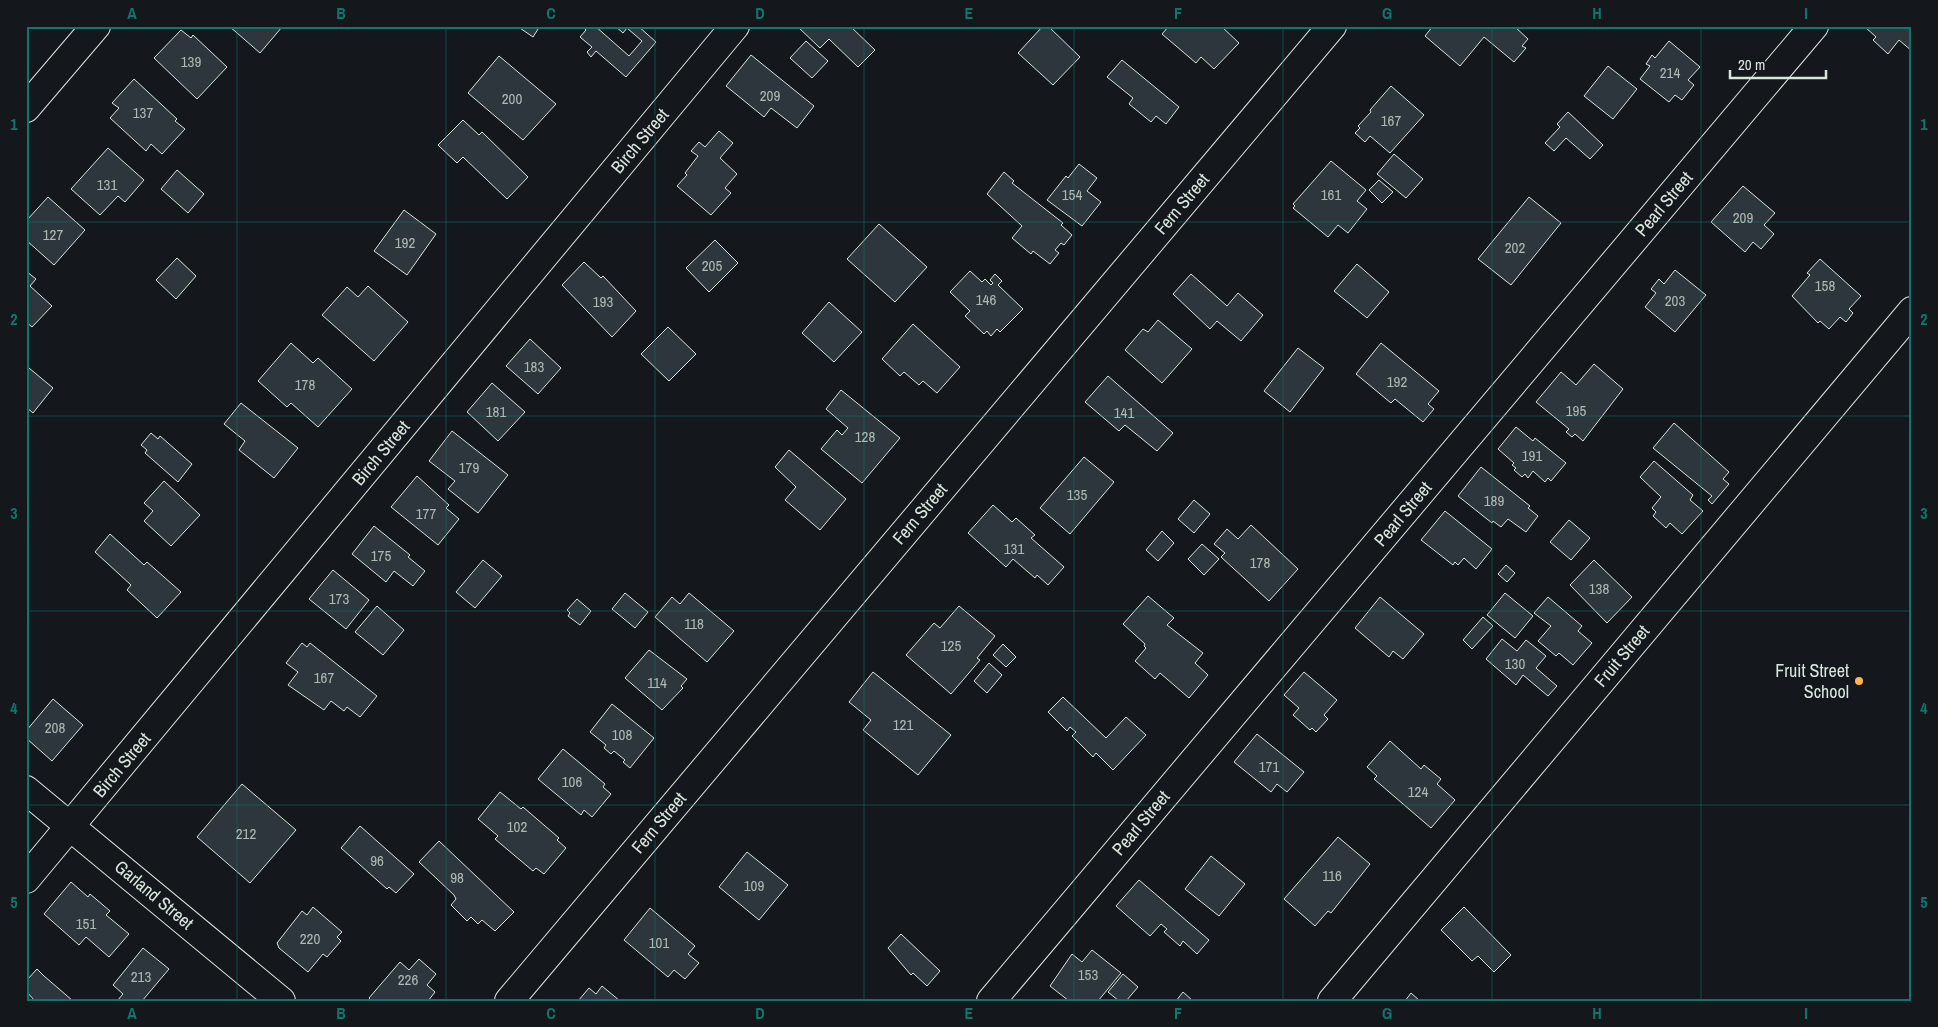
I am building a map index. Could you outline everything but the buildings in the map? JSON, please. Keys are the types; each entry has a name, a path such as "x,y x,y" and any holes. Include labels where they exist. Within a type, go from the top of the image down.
{"street":[{"path":"26,108 96,26"},
{"name":"Birch Street","path":"26,878 71,827 735,26"},
{"name":"Fern Street","path":"509,1001 1332,26"},
{"name":"Pearl Street","path":"991,1001 1814,26"},
{"name":"Fruit Street","path":"1332,1001 1912,311"},
{"name":"Garland Street","path":"26,790 281,1001"}],"place":[{"name":"Fruit Street School","path":"1859,681"}]}
